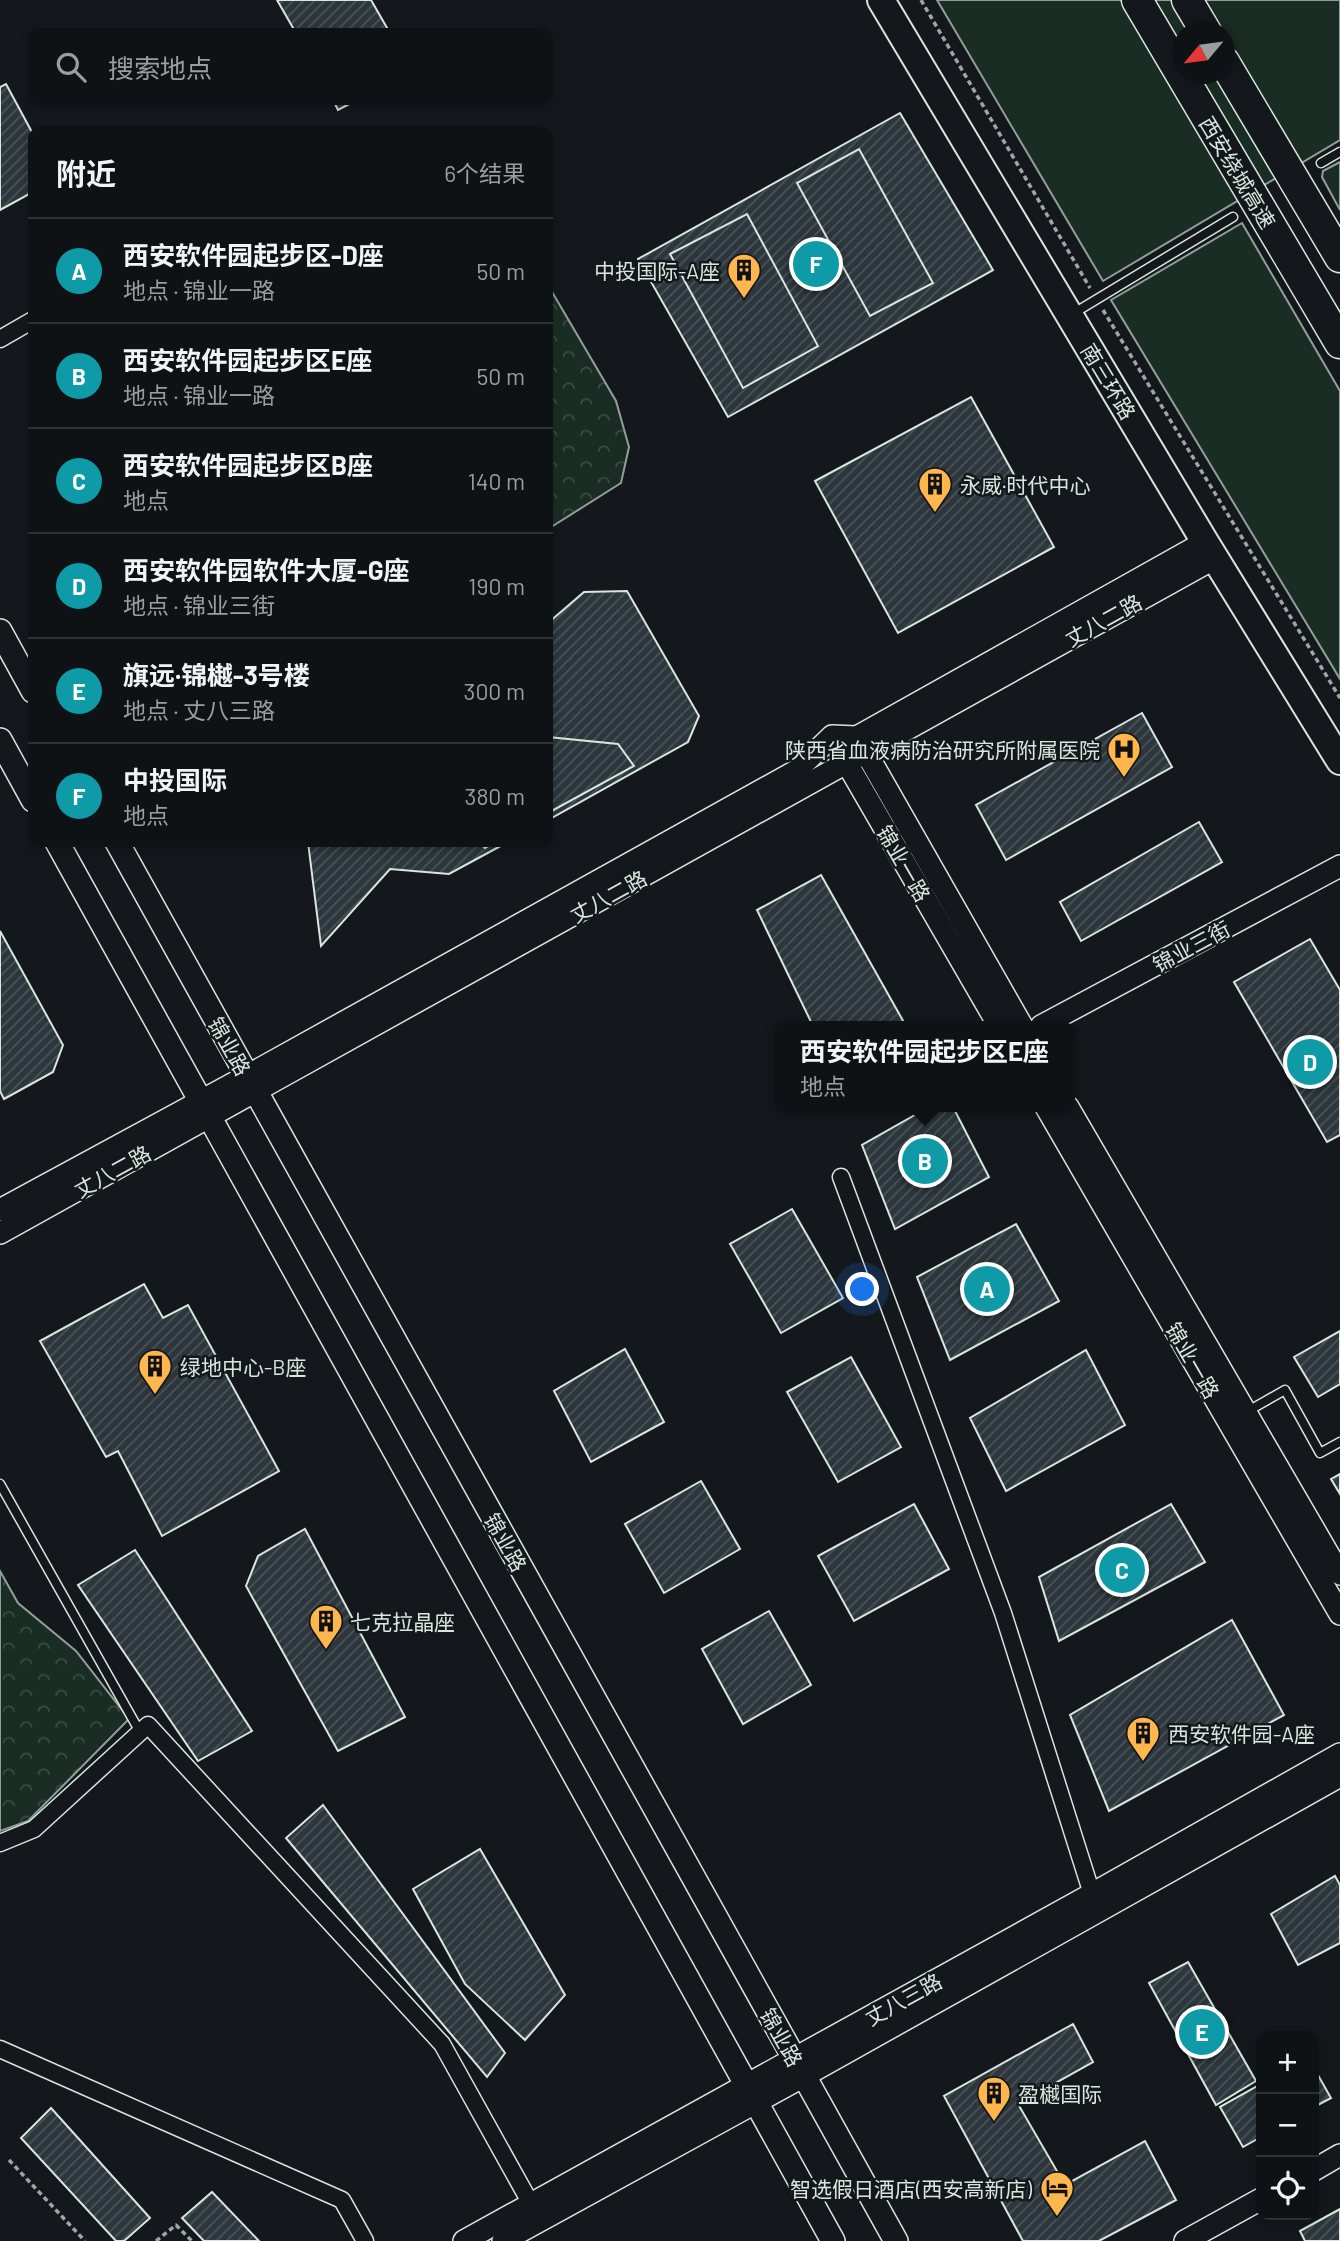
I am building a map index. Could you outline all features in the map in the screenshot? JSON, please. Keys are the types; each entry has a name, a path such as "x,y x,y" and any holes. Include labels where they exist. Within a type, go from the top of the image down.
{"highway":[{"name":"南三环路","path":"881,0 1210,550 1340,761"},
{"name":"西安绕城高速","path":"1137,0 1340,343"},
{"path":"1187,0 1199,21"},
{"name":"西安绕城高速","path":"1235,80 1340,257"}],"main road":[{"path":"0,631 28,682"},
{"path":"0,740 28,791"},
{"path":"60,847 834,2241"},
{"name":"锦业路","path":"120,847 896,2241"}],"street":[{"path":"0,339 28,323"},
{"name":"丈八二路","path":"0,1210 204,1109 846,764 862,745 1210,550"},
{"name":"丈八二路","path":"251,1084 796,771 832,736"},
{"path":"832,736 862,745"},
{"name":"锦业一路","path":"832,736 996,1021"},
{"name":"锦业一路","path":"862,745 1019,1021"},
{"name":"锦业三街","path":"1050,1021 1340,866"},
{"name":"丈八二路","path":"0,1233 204,1109"},
{"name":"锦业一路","path":"1049,1112 1340,1614"},
{"name":"锦业一路","path":"1071,1112 1340,1574"},
{"path":"841,1177 1003,1613 1092,1894"},
{"path":"0,1843 34,1829 148,1725 442,2044 531,2204"},
{"name":"丈八三路","path":"799,2067 1092,1894 1340,1754"},
{"name":"丈八三路","path":"503,2241 752,2093 1340,1776"},
{"path":"0,2049 342,2200 365,2241"},
{"name":"丈八三路","path":"464,2241 531,2204 752,2093"},
{"path":"1319,2167 1340,2155"},
{"path":"1185,2241 1256,2202"}],"lane":[{"path":"1321,163 1340,152"},
{"path":"1069,316 1233,217"},
{"path":"1245,1412 1285,1390 1320,1453 1340,1442"},
{"path":"0,1484 140,1732"}],"path":[{"path":"921,0 1096,300 1340,698"},
{"path":"9,2160 85,2241"},
{"path":"156,2241 176,2225 192,2241"}],"green space":[{"path":"937,0 1340,0 1340,140 1103,281"},
{"path":"1340,162 1340,210 1322,177 1323,171"},
{"path":"1242,223 1340,391 1340,679 1111,300"},
{"path":"553,294 616,401 629,447 621,483 553,526"},
{"path":"0,1571 18,1603 76,1651 129,1719 28,1821 0,1831"}],"building":[{"path":"277,0 371,0 387,28 293,28"},
{"path":"6,84 29,126 28,195 0,210 0,87"},
{"path":"900,113 993,270 728,417 638,259"},
{"path":"859,149 933,283 870,316 797,183"},
{"name":"中投国际-A座","path":"747,214 818,346 743,388 670,254"},
{"name":"永威·时代中心","path":"971,397 1054,547 898,633 815,481"},
{"path":"627,591 699,716 688,742 553,817 553,619 584,592"},
{"path":"1142,713 1172,767 1006,860 976,805"},
{"path":"553,738 618,744 634,766 553,810"},
{"path":"1199,822 1222,862 1081,941 1060,902"},
{"path":"309,847 499,847 449,874 390,869 321,946"},
{"path":"821,875 903,1021 811,1021 757,910"},
{"path":"0,931 63,1045 53,1072 4,1099 0,1091"},
{"path":"1310,939 1340,990 1340,1135 1327,1142 1234,982"},
{"path":"920,1112 956,1112 989,1177 895,1229 862,1145"},
{"path":"792,1209 843,1298 781,1333 730,1244"},
{"path":"1016,1224 1059,1301 950,1360 917,1277"},
{"name":"绿地中心-B座","path":"144,1284 163,1318 188,1305 279,1471 162,1536 118,1451 106,1457 40,1341"},
{"path":"1340,1331 1340,1384 1318,1397 1294,1357"},
{"path":"625,1349 664,1422 591,1462 554,1391"},
{"path":"1086,1350 1125,1425 1006,1491 970,1418"},
{"path":"851,1357 901,1447 838,1482 787,1392"},
{"path":"1340,1474 1340,1494 1331,1479"},
{"path":"701,1481 740,1549 664,1593 625,1524"},
{"path":"914,1504 949,1569 854,1621 818,1556"},
{"path":"1171,1504 1205,1562 1059,1641 1039,1577"},
{"name":"七克拉晶座","path":"305,1529 405,1717 338,1751 246,1586 258,1556"},
{"path":"135,1550 252,1731 198,1761 78,1585"},
{"path":"769,1611 811,1685 743,1724 702,1649"},
{"name":"西安软件园-A座","path":"1232,1620 1284,1715 1109,1811 1070,1715"},
{"path":"323,1805 505,2053 487,2077 286,1838"},
{"path":"480,1849 565,1995 525,2040 465,1984 413,1889"},
{"path":"1335,1876 1340,1885 1340,1943 1298,1965 1271,1914"},
{"path":"1188,1962 1256,2081 1216,2105 1149,1983"},
{"name":"盈樾国际","path":"1073,2024 1093,2062 1018,2104 1065,2185 1145,2141 1176,2200 1099,2241 1023,2241 944,2096"},
{"path":"1319,2077 1331,2098 1319,2104"},
{"path":"1256,2087 1256,2140 1243,2147 1220,2107"},
{"path":"51,2108 150,2218 124,2241 116,2241 21,2138"},
{"path":"212,2192 259,2241 204,2241 182,2218"},
{"path":"1340,2209 1340,2241 1305,2241 1300,2231"}],"place":[{"name":"中投国际","path":"816,264"},
{"name":"中投国际-A座","path":"744,300"},
{"name":"永威·时代中心","path":"935,514"},
{"name":"陕西省血液病防治研究所附属医院","path":"1124,779"},
{"name":"西安软件园软件大厦-G座","path":"1310,1062"},
{"name":"西安软件园起步区E座","path":"925,1161"},
{"name":"西安软件园起步区-D座","path":"987,1289"},
{"name":"绿地中心-B座","path":"155,1396"},
{"name":"西安软件园起步区B座","path":"1122,1570"},
{"name":"七克拉晶座","path":"326,1651"},
{"name":"西安软件园-A座","path":"1143,1763"},
{"name":"旗远·锦樾-3号楼","path":"1202,2032"},
{"name":"盈樾国际","path":"994,2123"},
{"name":"智选假日酒店(西安高新店)","path":"1057,2218"}]}
